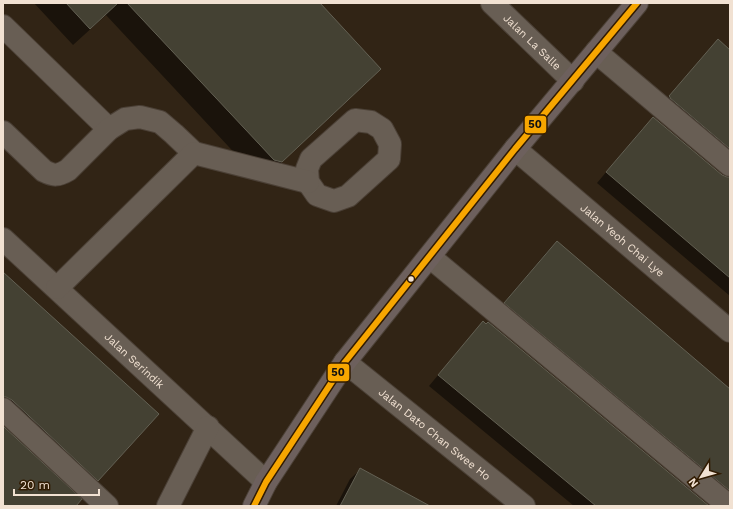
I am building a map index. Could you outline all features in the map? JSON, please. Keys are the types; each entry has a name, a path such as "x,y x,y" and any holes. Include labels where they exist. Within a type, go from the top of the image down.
{"main road":[{"path":"254,506 266,482 345,362 515,149 637,3"}],"street":[{"name":"Jalan La Salle","path":"492,3 572,81"},
{"path":"3,26 109,129"},
{"path":"596,52 730,165"},
{"path":"3,132 44,170 52,174 60,174 68,170 109,129 125,119 140,117 160,122 194,153 308,182"},
{"name":"Jalan Yeoh Chai Lye","path":"515,149 730,331"},
{"path":"57,288 194,153"},
{"name":"Jalan Serindik","path":"3,239 266,482"},
{"path":"430,257 729,506"},
{"name":"Jalan Dato Chan Swee Ho","path":"345,362 524,506"},
{"path":"3,409 107,506"},
{"path":"168,506 208,427"}],"building":[{"path":"66,3 118,3 90,29"},
{"path":"127,3 320,3 381,69 282,162 274,160"},
{"path":"718,39 730,50 730,149 669,96"},
{"path":"653,117 722,175 730,177 730,278 606,172"},
{"path":"557,241 730,389 730,491 504,303"},
{"path":"3,272 159,414 98,481 12,400 3,397"},
{"path":"483,321 486,324 488,322 709,506 596,506 438,375"},
{"path":"3,426 82,499 76,506 3,506"},
{"path":"360,468 430,506 340,506"}],"transit line":[{"name":"50","path":"254,506 266,482 345,362 515,149 637,3"}]}
